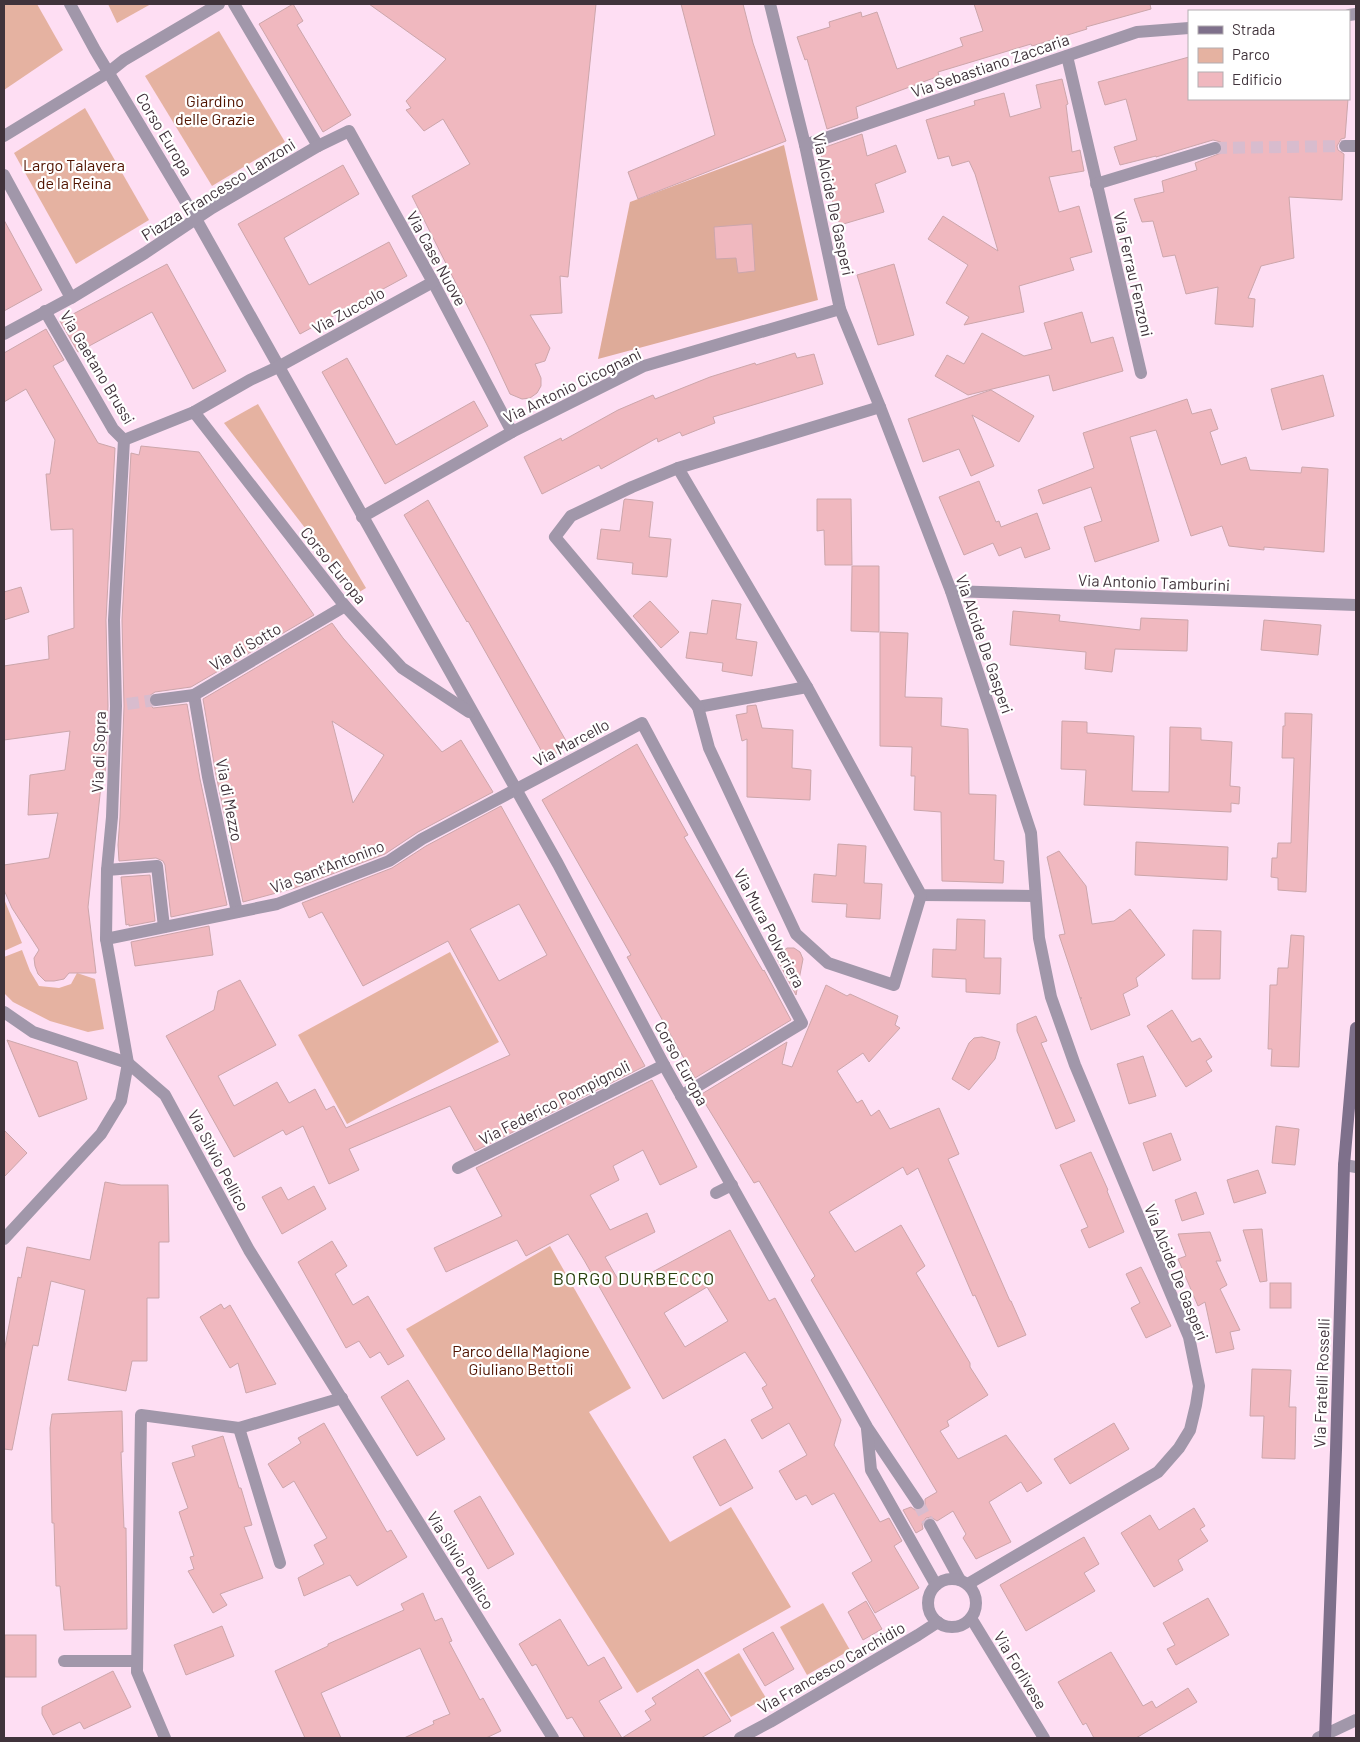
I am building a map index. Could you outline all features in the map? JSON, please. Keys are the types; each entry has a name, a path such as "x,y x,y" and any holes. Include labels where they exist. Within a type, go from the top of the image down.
{"main road":[{"name":"Via Fratelli Rosselli","path":"1323,1737 1356,1028"}],"street":[{"name":"Corso Europa","path":"70,4 95,50 196,218 472,714 558,864 681,1096 867,1427 918,1503"},
{"path":"4,136 109,72 124,60 219,4"},
{"name":"Piazza Francesco Lanzoni","path":"4,334 71,298 146,253 196,218 318,146 234,4"},
{"name":"Via Alcide De Gasperi","path":"770,4 805,145 840,309 952,591 1031,833 1039,938 1051,997 1075,1065 1189,1337 1199,1386 1190,1430 1179,1448 1158,1472 964,1582"},
{"name":"Via Sebastiano Zaccaria","path":"805,145 1137,32 1188,28"},
{"name":"Via Ferrau Fenzoni","path":"1067,56 1141,373"},
{"name":"Via Case Nuove","path":"318,146 349,131 433,282 512,432"},
{"path":"1096,184 1215,148"},
{"path":"4,176 71,298"},
{"name":"Via Zuccolo","path":"278,367 433,282"},
{"name":"Via Antonio Cicognani","path":"362,517 512,432 644,366 840,309"},
{"name":"Via Gaetano Brussi","path":"45,311 113,429 124,440"},
{"path":"124,440 194,412 250,380 278,367"},
{"path":"678,468 807,688 921,895 894,985 828,963 796,934 709,748 698,707 555,537 571,516 678,468 880,407"},
{"name":"Corso Europa","path":"194,412 345,606 402,668 472,714"},
{"name":"Via di Sopra","path":"124,440 114,620 122,705 107,870 106,939 128,1063"},
{"name":"Via Antonio Tamburini","path":"952,591 1356,605"},
{"name":"Via di Sotto","path":"156,700 194,695 345,606"},
{"path":"698,707 807,688"},
{"name":"Via di Mezzo","path":"194,695 208,777 236,912"},
{"name":"Via Marcello","path":"516,790 642,724"},
{"name":"Via Mura Polveriera","path":"642,724 802,1023 681,1096"},
{"name":"Via Sant'Antonino","path":"106,939 277,904 389,862 422,839 516,790"},
{"path":"107,870 157,866 164,927"},
{"path":"921,895 1035,896"},
{"name":"Via Silvio Pellico","path":"4,1012 33,1032 128,1063 165,1095 249,1250 553,1738"},
{"path":"4,1238 101,1134 121,1101 128,1063"},
{"name":"Via Federico Pompignoli","path":"458,1168 664,1065"},
{"path":"716,1193 732,1185"},
{"path":"165,1738 137,1672 141,1415 239,1428 342,1398"},
{"name":"Corso Europa","path":"867,1427 871,1470 936,1585"},
{"path":"239,1428 280,1562"},
{"path":"930,1525 975,1597 974,1612 965,1623 951,1627 938,1622 929,1611 928,1597 936,1585 947,1579 964,1582"},
{"name":"Via Forlivese","path":"971,1618 1044,1738"},
{"name":"Via Francesco Carchidio","path":"740,1738 918,1636 938,1622"},
{"path":"64,1661 137,1661"},
{"path":"1323,1737 1356,1720"}],"green space":[{"path":"4,4 37,4 63,50 4,90"},
{"path":"108,4 151,4 117,23"},
{"name":"Giardino delle Grazie","path":"219,31 285,142 212,186 145,76"},
{"name":"Largo Talavera de la Reina","path":"85,108 149,220 76,264 14,153"},
{"path":"258,404 366,588 356,594 224,423"},
{"path":"4,899 22,943 4,951"},
{"path":"22,950 30,971 39,986 59,988 71,984 77,973 95,979 104,1029 88,1032 50,1021 13,1002 4,993 4,957"},
{"path":"450,952 499,1042 347,1124 298,1035"},
{"name":"Parco della Magione Giuliano Bettoli","path":"550,1246 631,1388 589,1412 670,1542 731,1507 791,1607 637,1693 406,1329"},
{"path":"823,1603 850,1650 807,1675 780,1627"},
{"path":"739,1653 766,1698 731,1717 704,1673"}],"shaded area":[{"path":"784,145 818,300 598,359 630,202"}],"building":[{"path":"293,4 303,21 297,25 351,115 323,132 259,24"},
{"path":"369,4 596,4 568,277 560,276 562,313 530,315 550,348 545,361 535,364 541,378 541,386 537,393 530,398 522,399 510,394 412,196 470,164 443,119 424,131 406,110 411,108 406,101 446,59"},
{"path":"681,4 743,4 753,43 786,141 638,199 628,172 715,135"},
{"path":"974,4 1150,4 1151,9 1086,27 1087,29 1032,46 1031,44 938,72 939,76 856,107 858,118 827,129 807,59 805,60 797,37 830,27 829,22 861,12 862,17 877,12 897,69 963,46 960,38 983,31"},
{"path":"1188,57 1188,100 1348,100 1345,138 1341,139 1337,146 1338,150 1344,154 1342,200 1289,197 1294,258 1261,266 1248,298 1255,299 1253,327 1215,324 1218,287 1186,294 1175,255 1163,257 1153,221 1142,222 1134,199 1164,192 1162,181 1197,170 1195,163 1221,153 1223,146 1221,142 1213,140 1156,157 1120,165 1114,147 1137,140 1126,99 1105,105 1098,82"},
{"path":"1062,79 1068,104 1066,105 1072,152 1080,150 1084,171 1049,177 1059,212 1079,206 1092,252 1070,258 1074,270 1019,286 1024,312 964,325 969,317 946,303 968,265 928,239 943,216 998,251 975,174 969,161 952,166 949,156 938,159 926,120 975,105 974,101 1004,93 1010,117 1041,108 1036,85"},
{"path":"862,134 867,156 896,145 906,172 875,184 884,212 840,225 830,193 820,149"},
{"path":"343,165 359,194 284,238 309,285 389,242 407,276 300,334 238,224"},
{"path":"4,220 42,290 4,311"},
{"path":"752,224 755,271 738,273 736,258 716,259 714,227"},
{"path":"167,264 226,371 193,389 152,312 78,352 60,321"},
{"path":"894,264 914,335 878,345 857,275"},
{"path":"1082,312 1091,343 1113,337 1123,371 1053,391 1049,375 968,395 935,376 947,355 964,364 982,333 1024,356 1052,349 1044,323"},
{"path":"46,329 64,360 53,366 98,443 115,448 106,620 108,706 105,776 102,776 88,907 96,973 69,973 64,979 54,981 45,981 38,974 34,958 39,950 12,908 4,890 4,865 49,858 58,813 28,815 30,775 65,770 70,731 4,740 4,666 49,659 48,636 74,628 73,529 51,530 46,474 50,474 55,440 26,389 4,402 4,353"},
{"path":"795,353 797,358 814,354 823,384 713,417 715,423 682,436 680,432 658,442 657,438 601,469 599,465 542,494 524,457 561,438 562,441 618,410 653,395 655,399 710,377"},
{"path":"347,358 396,445 474,401 488,426 385,484 322,372"},
{"path":"1323,375 1334,416 1282,430 1271,389"},
{"path":"991,390 1034,416 1019,442 972,415 994,466 971,476 959,449 923,462 908,419"},
{"path":"1187,399 1192,414 1211,409 1218,429 1210,432 1221,465 1246,457 1250,470 1301,473 1302,467 1328,469 1324,552 1264,547 1264,550 1229,546 1222,526 1191,536 1156,430 1130,437 1159,541 1095,562 1084,527 1102,521 1091,487 1043,504 1038,490 1094,468 1083,433"},
{"path":"141,446 199,452 314,615 191,687 155,692 149,696 148,702 153,708 187,704 200,779 227,905 171,917 163,861 156,858 119,861 118,845 124,706 122,620 131,453 139,455"},
{"path":"979,481 996,522 999,521 1001,527 1037,513 1050,549 1025,558 1021,547 999,556 993,543 964,555 939,497"},
{"path":"625,499 653,502 649,537 671,539 667,577 632,574 633,563 597,559 601,529 620,531"},
{"path":"817,499 851,499 852,565 825,565 824,530 817,531"},
{"path":"428,500 569,746 546,759 468,621 404,515"},
{"path":"852,566 879,566 879,632 851,631"},
{"path":"21,587 29,612 4,620 4,592"},
{"path":"712,600 741,604 736,639 757,642 752,676 722,671 723,663 686,658 690,632 707,634"},
{"path":"650,601 679,632 661,648 633,616"},
{"path":"1013,611 1060,615 1059,621 1140,630 1141,618 1188,620 1187,651 1115,649 1112,672 1085,669 1086,652 1010,645"},
{"path":"1264,620 1321,625 1318,655 1261,650"},
{"path":"332,623 442,752 461,740 493,792 418,832 385,854 295,888 243,902 216,775 203,699","holes":["332,721 384,755 353,803"]},
{"path":"880,632 908,633 905,697 942,698 941,726 968,729 969,794 996,795 994,860 1004,861 1003,883 942,881 941,812 914,810 915,776 911,776 912,747 880,746"},
{"path":"756,705 762,728 793,730 792,768 811,770 810,800 747,797 747,739 742,741 736,715 747,713 747,706"},
{"path":"1285,713 1312,714 1306,892 1278,890 1278,878 1271,877 1272,858 1277,858 1278,843 1291,843 1294,758 1282,758"},
{"path":"1062,721 1087,722 1087,733 1134,736 1132,791 1169,792 1170,727 1201,728 1201,740 1232,742 1230,786 1240,787 1239,804 1231,803 1231,812 1084,805 1086,770 1061,769"},
{"path":"637,744 688,835 684,837 764,970 791,1020 695,1078 627,957 631,955 542,800"},
{"path":"501,806 645,1066 475,1151 450,1106 349,1149 359,1170 329,1184 303,1126 286,1135 283,1130 234,1157 166,1036 214,1010 218,991 240,980 276,1045 218,1076 234,1106 277,1082 289,1103 315,1089 326,1110 334,1106 346,1128 510,1055 448,941 363,986 322,912 309,918 302,903 392,868 426,846","holes":["519,904 547,955 499,981 470,929"]},
{"path":"1136,842 1228,847 1227,880 1135,875"},
{"path":"838,844 866,846 864,883 882,884 880,919 846,917 847,904 812,902 814,874 836,876"},
{"path":"1059,851 1086,886 1092,924 1114,921 1130,909 1165,955 1136,978 1138,986 1123,994 1130,1015 1091,1030 1059,935 1065,934 1047,857"},
{"path":"150,875 155,921 126,925 121,877"},
{"path":"957,919 985,920 984,958 1001,958 1000,994 966,992 966,979 932,977 933,949 956,950"},
{"path":"209,926 213,955 135,966 131,942"},
{"path":"1193,930 1221,931 1220,979 1192,979"},
{"path":"1291,935 1304,936 1299,1067 1271,1066 1272,1049 1268,1049 1270,985 1277,985 1278,968 1288,968"},
{"path":"787,948 794,948 800,952 803,959 796,995 776,957"},
{"path":"826,985 847,996 850,994 898,1016 895,1025 900,1028 869,1062 863,1053 837,1071 857,1103 862,1100 871,1116 879,1110 890,1129 939,1108 959,1154 948,1159 1026,1335 998,1347 975,1295 973,1296 918,1168 907,1175 903,1167 829,1212 855,1252 901,1225 925,1266 916,1273 988,1395 947,1421 949,1426 940,1431 958,1459 1006,1435 1042,1483 1027,1492 1021,1482 989,1502 1011,1542 976,1559 963,1538 966,1534 953,1511 937,1521 931,1517 926,1518 922,1524 923,1529 916,1533 903,1510 911,1507 915,1510 922,1510 925,1506 925,1499 937,1492 811,1280 815,1276 759,1181 754,1183 700,1095 787,1042 782,1064 792,1067"},
{"path":"1172,1010 1192,1042 1200,1038 1212,1057 1206,1061 1212,1071 1186,1087 1147,1026"},
{"path":"1036,1016 1047,1041 1041,1043 1075,1121 1056,1129 1017,1031 1017,1024"},
{"path":"982,1037 1000,1042 995,1059 969,1090 952,1079 969,1043 974,1038"},
{"path":"7,1040 77,1062 87,1099 39,1117"},
{"path":"1143,1056 1156,1096 1129,1104 1117,1064"},
{"path":"652,1080 697,1167 660,1185 643,1150 613,1166 619,1180 590,1195 610,1230 647,1213 655,1232 605,1257 623,1288 730,1230 769,1301 775,1298 841,1420 834,1445 880,1522 889,1518 902,1541 894,1546 919,1588 875,1613 852,1573 872,1561 834,1493 812,1505 806,1495 796,1500 779,1471 807,1455 789,1423 762,1439 751,1420 773,1408 762,1388 767,1385 745,1352 663,1399 568,1234 526,1256 517,1240 446,1272 434,1248 502,1216 476,1168","holes":["707,1287 728,1321 685,1347 664,1313"]},
{"path":"1276,1126 1299,1129 1295,1165 1272,1163"},
{"path":"4,1130 27,1153 4,1177"},
{"path":"1171,1133 1181,1160 1153,1171 1143,1143"},
{"path":"1091,1152 1124,1232 1089,1248 1081,1230 1088,1227 1060,1165"},
{"path":"1258,1170 1266,1193 1234,1203 1227,1180"},
{"path":"105,1182 121,1185 168,1185 169,1242 159,1242 159,1298 147,1298 147,1361 132,1361 126,1391 68,1380 85,1290 51,1281 38,1346 33,1345 12,1450 4,1449 4,1352 18,1277 21,1278 27,1247 90,1260"},
{"path":"314,1186 326,1209 282,1234 262,1197 281,1187 288,1200"},
{"path":"1196,1192 1204,1214 1182,1221 1175,1200"},
{"path":"1262,1229 1267,1281 1260,1282 1243,1230"},
{"path":"1210,1232 1221,1261 1216,1261 1227,1285 1220,1289 1240,1330 1230,1332 1234,1349 1216,1353 1205,1302 1198,1306 1178,1259 1186,1256 1178,1234"},
{"path":"332,1241 347,1266 335,1274 353,1305 368,1296 404,1356 388,1365 380,1352 370,1358 359,1341 346,1348 298,1262"},
{"path":"1141,1267 1171,1326 1146,1338 1131,1308 1140,1303 1126,1274"},
{"path":"1270,1283 1291,1283 1291,1308 1270,1308"},
{"path":"221,1304 224,1309 230,1305 276,1384 246,1393 238,1363 230,1368 200,1317"},
{"path":"1252,1369 1291,1370 1289,1407 1296,1407 1295,1459 1262,1458 1264,1416 1250,1416"},
{"path":"408,1380 445,1439 417,1456 381,1397"},
{"path":"122,1411 123,1452 121,1452 124,1528 126,1528 127,1629 64,1630 60,1586 56,1586 54,1523 52,1523 50,1428 52,1414"},
{"path":"324,1423 387,1532 391,1530 407,1557 357,1586 350,1575 304,1596 298,1578 324,1564 314,1545 327,1538 294,1481 283,1488 268,1464 301,1443 298,1438"},
{"path":"1114,1423 1129,1449 1070,1484 1054,1459"},
{"path":"223,1436 252,1525 244,1527 263,1578 220,1594 227,1605 213,1613 188,1571 194,1569 190,1557 194,1556 179,1512 188,1508 172,1463 195,1456 192,1446"},
{"path":"725,1439 753,1488 720,1506 693,1457"},
{"path":"480,1496 514,1554 488,1569 454,1511"},
{"path":"1194,1508 1205,1526 1200,1529 1208,1541 1178,1560 1183,1570 1154,1587 1121,1533 1150,1515 1159,1530"},
{"path":"1084,1537 1099,1564 1084,1573 1095,1591 1026,1631 1000,1585"},
{"path":"423,1593 435,1621 442,1618 452,1641 449,1642 480,1700 483,1698 501,1731 486,1738 404,1738 434,1724 433,1721 450,1714 420,1648 321,1693 341,1738 305,1738 275,1671 328,1646 328,1644 404,1610 401,1604"},
{"path":"1208,1598 1229,1635 1176,1665 1167,1649 1175,1645 1163,1623"},
{"path":"866,1601 882,1629 863,1640 848,1612"},
{"path":"560,1619 588,1666 604,1657 622,1688 599,1701 622,1738 585,1738 572,1717 567,1719 536,1664 532,1666 519,1644"},
{"path":"222,1626 234,1656 186,1675 174,1645"},
{"path":"773,1632 794,1669 765,1686 743,1649"},
{"path":"5,1635 36,1635 36,1677 5,1677"},
{"path":"1111,1652 1143,1706 1152,1701 1156,1708 1188,1688 1197,1702 1136,1738 1094,1738 1086,1723 1083,1725 1058,1682"},
{"path":"698,1669 731,1721 701,1738 622,1738 651,1720 645,1711 656,1704 652,1698"},
{"path":"113,1671 131,1707 84,1729 80,1722 53,1735 42,1714 42,1707"}],"tunnel":[{"path":"1215,148 1345,146"},
{"path":"127,704 156,700"},
{"path":"918,1503 930,1525"}],"district":[{"name":"BORGO DURBECCO","path":"634,1278"}]}
